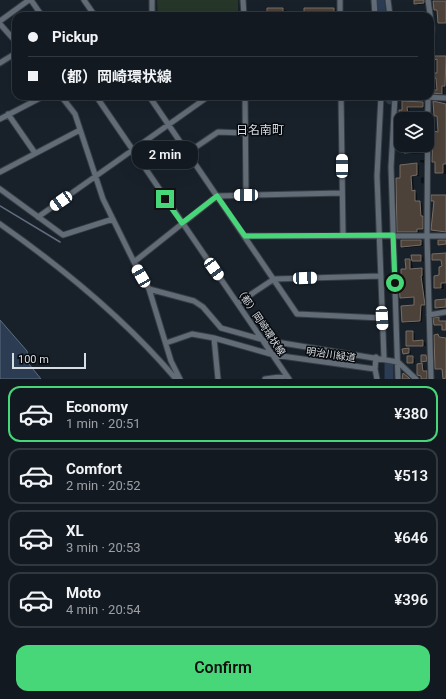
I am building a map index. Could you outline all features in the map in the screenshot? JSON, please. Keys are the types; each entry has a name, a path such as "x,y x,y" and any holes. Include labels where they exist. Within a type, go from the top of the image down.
{"street":[{"path":"14,12 30,0 39,12"},
{"path":"84,0 92,12"},
{"path":"152,0 152,12"},
{"path":"244,0 244,12"},
{"path":"340,0 340,12"},
{"path":"374,0 375,12"},
{"path":"388,0 390,12"},
{"path":"428,0 430,12"},
{"path":"12,13 0,22 12,37"},
{"path":"0,63 12,56"},
{"path":"434,97 446,98"},
{"path":"0,119 36,100"},
{"path":"64,100 75,114 103,199 149,289 172,361 180,379"},
{"name":"（都）岡崎環状線","path":"99,100 288,377"},
{"path":"152,100 245,236 296,314 382,318"},
{"path":"38,217 203,100"},
{"path":"245,100 246,195"},
{"path":"341,100 343,235"},
{"path":"381,100 377,176 384,358"},
{"path":"395,100 391,167 398,379"},
{"path":"428,100 427,235 431,379"},
{"path":"8,114 35,153"},
{"path":"0,172 80,130"},
{"path":"187,153 218,132 246,132"},
{"path":"0,189 63,235 113,218"},
{"path":"134,262 217,196 342,193"},
{"path":"0,224 78,283 140,339 176,379"},
{"path":"245,236 446,236"},
{"path":"238,303 274,279 381,276"},
{"name":"明治川緑道","path":"149,289 194,301 203,307 221,328 264,340 384,358 398,362"},
{"path":"429,315 446,312"},
{"name":"明治川緑道","path":"166,343 192,334 214,338 274,355 375,369"},
{"path":"214,338 218,379"},
{"path":"376,357 375,369 377,379"},
{"path":"398,362 416,379"},
{"path":"265,379 288,377"}],"green space":[{"path":"157,0 238,0 238,12 158,12"}],"water":[{"path":"0,320 27,351 29,364 41,379 0,379"}],"building":[{"path":"414,0 424,0 424,3 414,4"},
{"path":"433,1 446,1 446,23 438,23 437,10 434,10"},
{"path":"267,8 283,8 283,12 267,12"},
{"path":"304,8 334,8 334,12 304,12"},
{"path":"434,56 446,56 445,86 442,86 442,94 434,93 434,90 437,90 434,73 437,73 437,59 434,60"},
{"path":"402,101 423,102 423,107 407,107 408,112 399,112 399,110 402,110"},
{"path":"433,101 446,104 446,164 443,164 443,173 435,173 435,162 432,162 432,152 434,152 434,131 438,132 437,116 434,116"},
{"path":"417,163 417,175 411,176 412,191 415,190 415,201 420,201 421,216 423,216 423,229 417,229 417,232 397,232 396,178 400,178 400,165"},
{"path":"431,195 446,195 446,232 431,230 434,201 431,201"},
{"path":"401,240 421,240 421,245 401,247"},
{"path":"438,240 446,240 446,244 438,245"},
{"path":"446,253 446,283 441,283 441,288 434,288 434,276 439,275 439,267 442,266 441,260 432,260 432,254"},
{"path":"411,255 421,255 421,261 412,261"},
{"path":"405,259 410,259 410,269 422,268 421,276 425,305 421,305 420,321 402,322 401,306 414,305 414,297 400,298 399,283 401,282 401,269 406,269"},
{"path":"446,299 446,307 435,308 435,300"},
{"path":"439,317 439,321 446,321 446,330 442,330 442,325 434,325 433,318"},
{"path":"406,331 413,331 413,341 423,340 423,346 406,346"},
{"path":"438,334 439,337 446,338 446,378 443,379 442,369 435,369 434,335"},
{"path":"409,348 409,353 403,354 402,349"},
{"path":"421,355 426,355 427,361 421,362"},
{"path":"407,356 413,356 413,363 407,363"},
{"path":"422,363 423,371 427,371 427,379 421,379 421,376 417,375 417,364"},
{"path":"403,373 408,377 410,379 402,379"}],"waterway":[{"path":"380,0 382,12"},
{"path":"0,206 60,242"},
{"path":"389,365 389,379"}],"district":[{"name":"日名南町","path":"260,130"}],"route":[{"path":"165,199 182,223 217,196 245,236 393,235 395,283"}]}
